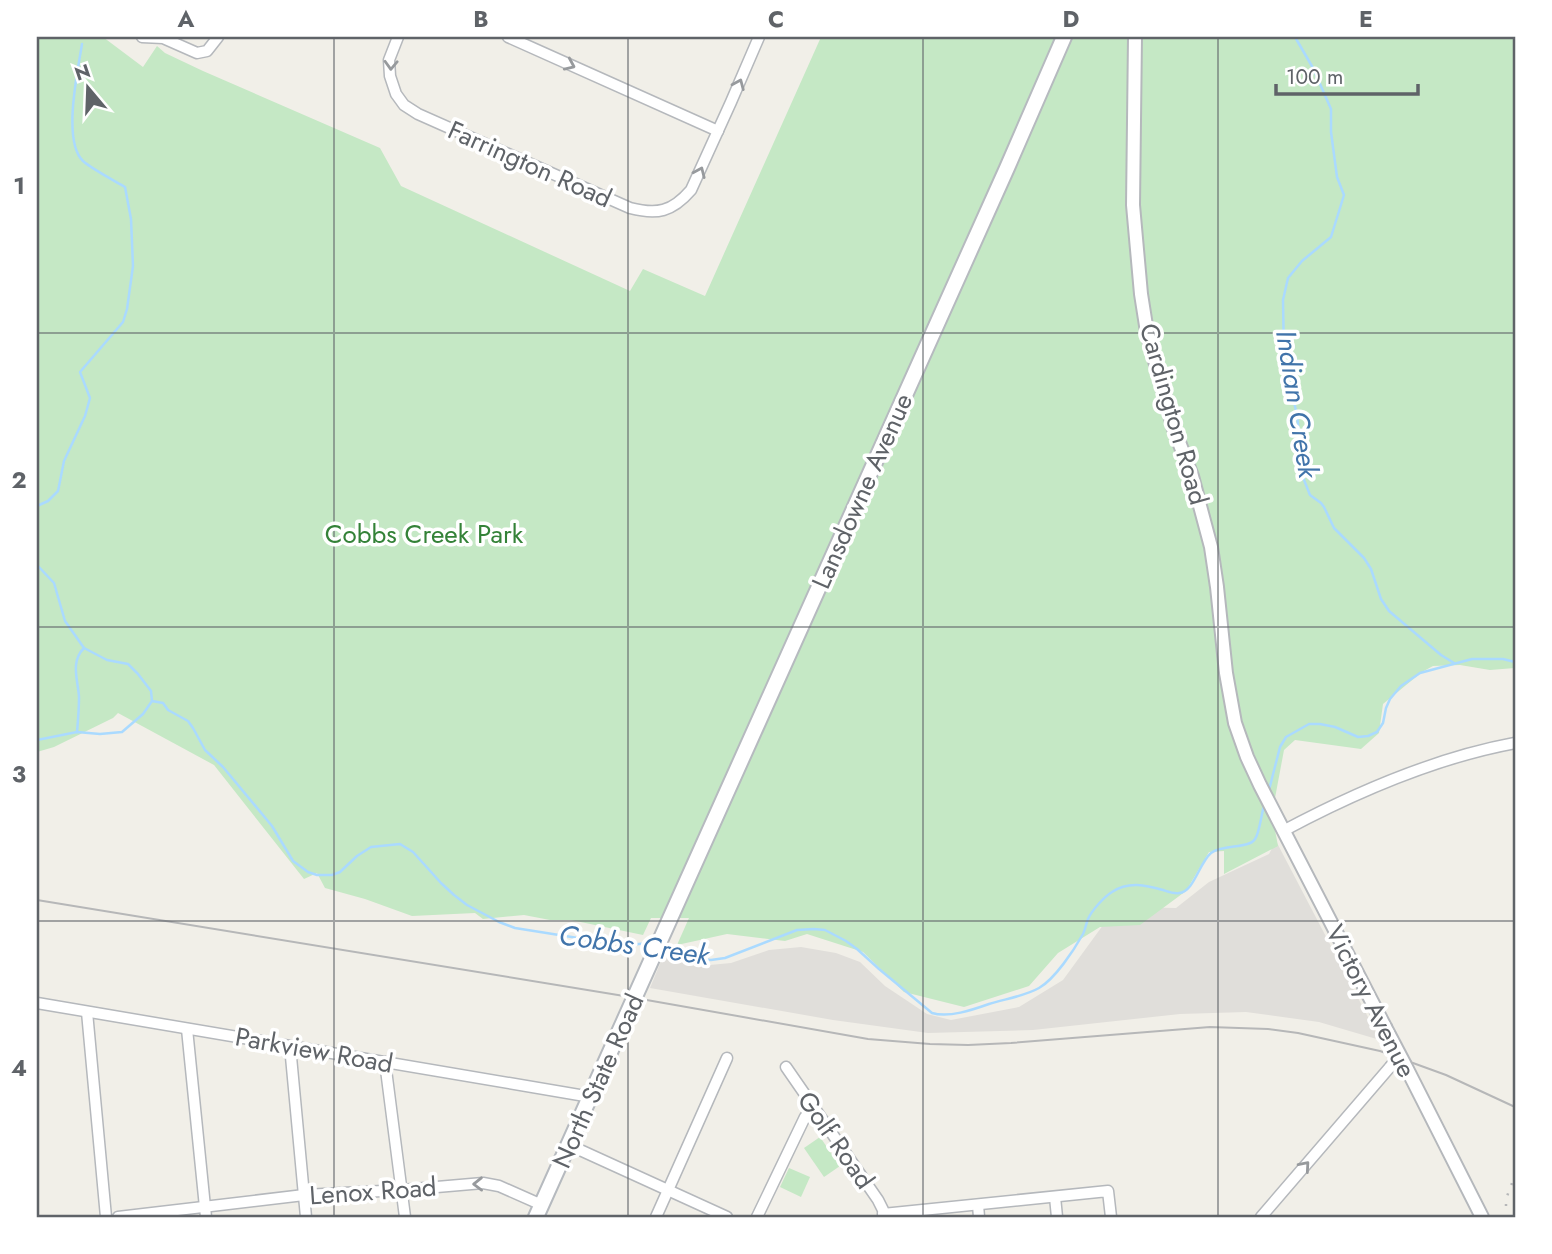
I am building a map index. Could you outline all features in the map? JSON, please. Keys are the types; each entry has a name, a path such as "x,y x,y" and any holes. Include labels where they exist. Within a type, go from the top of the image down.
{"main road":[{"name":"Lansdowne Avenue","path":"661,939 1064,37"},
{"name":"North State Road","path":"539,1211 661,939"}],"street":[{"path":"142,37 163,38 197,52 207,51 218,37"},
{"name":"Farrington Road","path":"398,37 389,60 390,76 396,94 404,105 418,114 630,208 649,213 667,210 683,200 691,190 718,131"},
{"path":"508,37 718,131 759,37"},
{"name":"Cardington Road","path":"1135,37 1133,205 1147,332 1174,429 1201,505 1217,587 1231,707 1240,738 1260,785"},
{"path":"1280,826 1467,753 1515,743"},
{"name":"Victory Avenue","path":"1260,785 1482,1217"},
{"name":"Parkview Road","path":"37,1003 591,1097"},
{"path":"87,1012 106,1217"},
{"path":"187,1029 205,1212"},
{"path":"290,1046 306,1217"},
{"path":"656,1217 727,1058"},
{"path":"1261,1217 1390,1067 1402,1060"},
{"path":"385,1062 405,1217"},
{"name":"Golf Road","path":"786,1067 878,1200 883,1216"},
{"name":"Golf Road","path":"757,1217 805,1117"},
{"path":"569,1145 727,1217"},
{"name":"Lenox Road","path":"118,1217 205,1212 304,1195 402,1191 483,1183 499,1186 539,1211"},
{"path":"883,1216 1108,1191 1111,1217"},
{"path":"1055,1197 1058,1217"},
{"path":"978,1205 979,1217"}],"shaded area":[{"path":"1276,841 1380,1040 1319,1022 1246,1012 1180,1014 1033,1030 928,1033 833,1020 650,988 664,954 699,966 731,963 769,950 801,947 836,953 860,962 885,986 927,1014 951,1020 1019,1007 1063,980 1106,921 1125,907 1176,908 1209,882 1269,854"}],"green space":[{"name":"Cobbs Creek Park","path":"37,37 103,37 143,67 157,46 165,53 203,71 380,148 401,186 630,291 643,269 705,296 821,37 1515,37 1515,668 1490,670 1460,665 1433,666 1383,704 1379,733 1361,749 1295,740 1284,750 1272,814 1278,846 1224,874 1224,851 1209,852 1186,891 1140,925 1100,927 1058,953 1029,986 964,1007 904,992 863,952 807,934 785,941 727,934 677,945 689,918 651,918 643,935 571,920 550,920 524,915 483,919 475,913 412,916 325,888 317,873 304,879 214,765 118,713 54,747 37,752"},
{"path":"820,1137 840,1166 824,1177 804,1148"},
{"path":"789,1168 810,1177 801,1197 780,1187"}],"waterway":[{"name":"Indian Creek","path":"1295,37 1313,68 1331,109 1337,177 1344,195 1331,237 1302,261 1288,278 1283,300 1284,358 1297,415 1304,480 1310,495 1324,507 1334,528 1364,558 1371,569 1381,599 1389,611 1454,663"},
{"path":"37,506 48,501 58,491 64,461 85,416 90,398 80,372 123,322 133,266 131,219 125,187 83,161 73,138 73,105 82,44"},
{"path":"37,565 54,583 65,621 84,648 107,660 128,664 151,691 152,701"},
{"path":"77,732 79,697 76,665 84,648"},
{"name":"Cobbs Creek","path":"1269,790 1280,747 1286,737 1309,724 1335,727 1358,737 1368,736 1377,732 1383,723 1390,699 1401,686 1420,673 1472,659 1503,659 1515,662"},
{"name":"Cobbs Creek","path":"37,740 77,732 122,732 143,714 152,701 163,703 168,710 188,721 205,750 223,767 272,826 293,861 308,872 332,875 340,872 371,847 400,844 413,852 454,895 499,922 515,928 622,945 652,944"},
{"name":"Cobbs Creek","path":"662,947 686,958 711,960 725,958 797,930 825,930 857,949 932,1013 960,1013 1028,993 1045,984 1075,948 1095,908 1112,892 1124,886 1137,885 1173,893 1189,888 1211,853 1222,848 1247,844 1255,839 1265,803"}],"tram line":[{"path":"37,900 624,996 868,1039 968,1045 1210,1027 1298,1033 1380,1051 1446,1075 1515,1107"}],"railway":[{"path":"1506,1217 1506,1199 1515,1175"}]}
